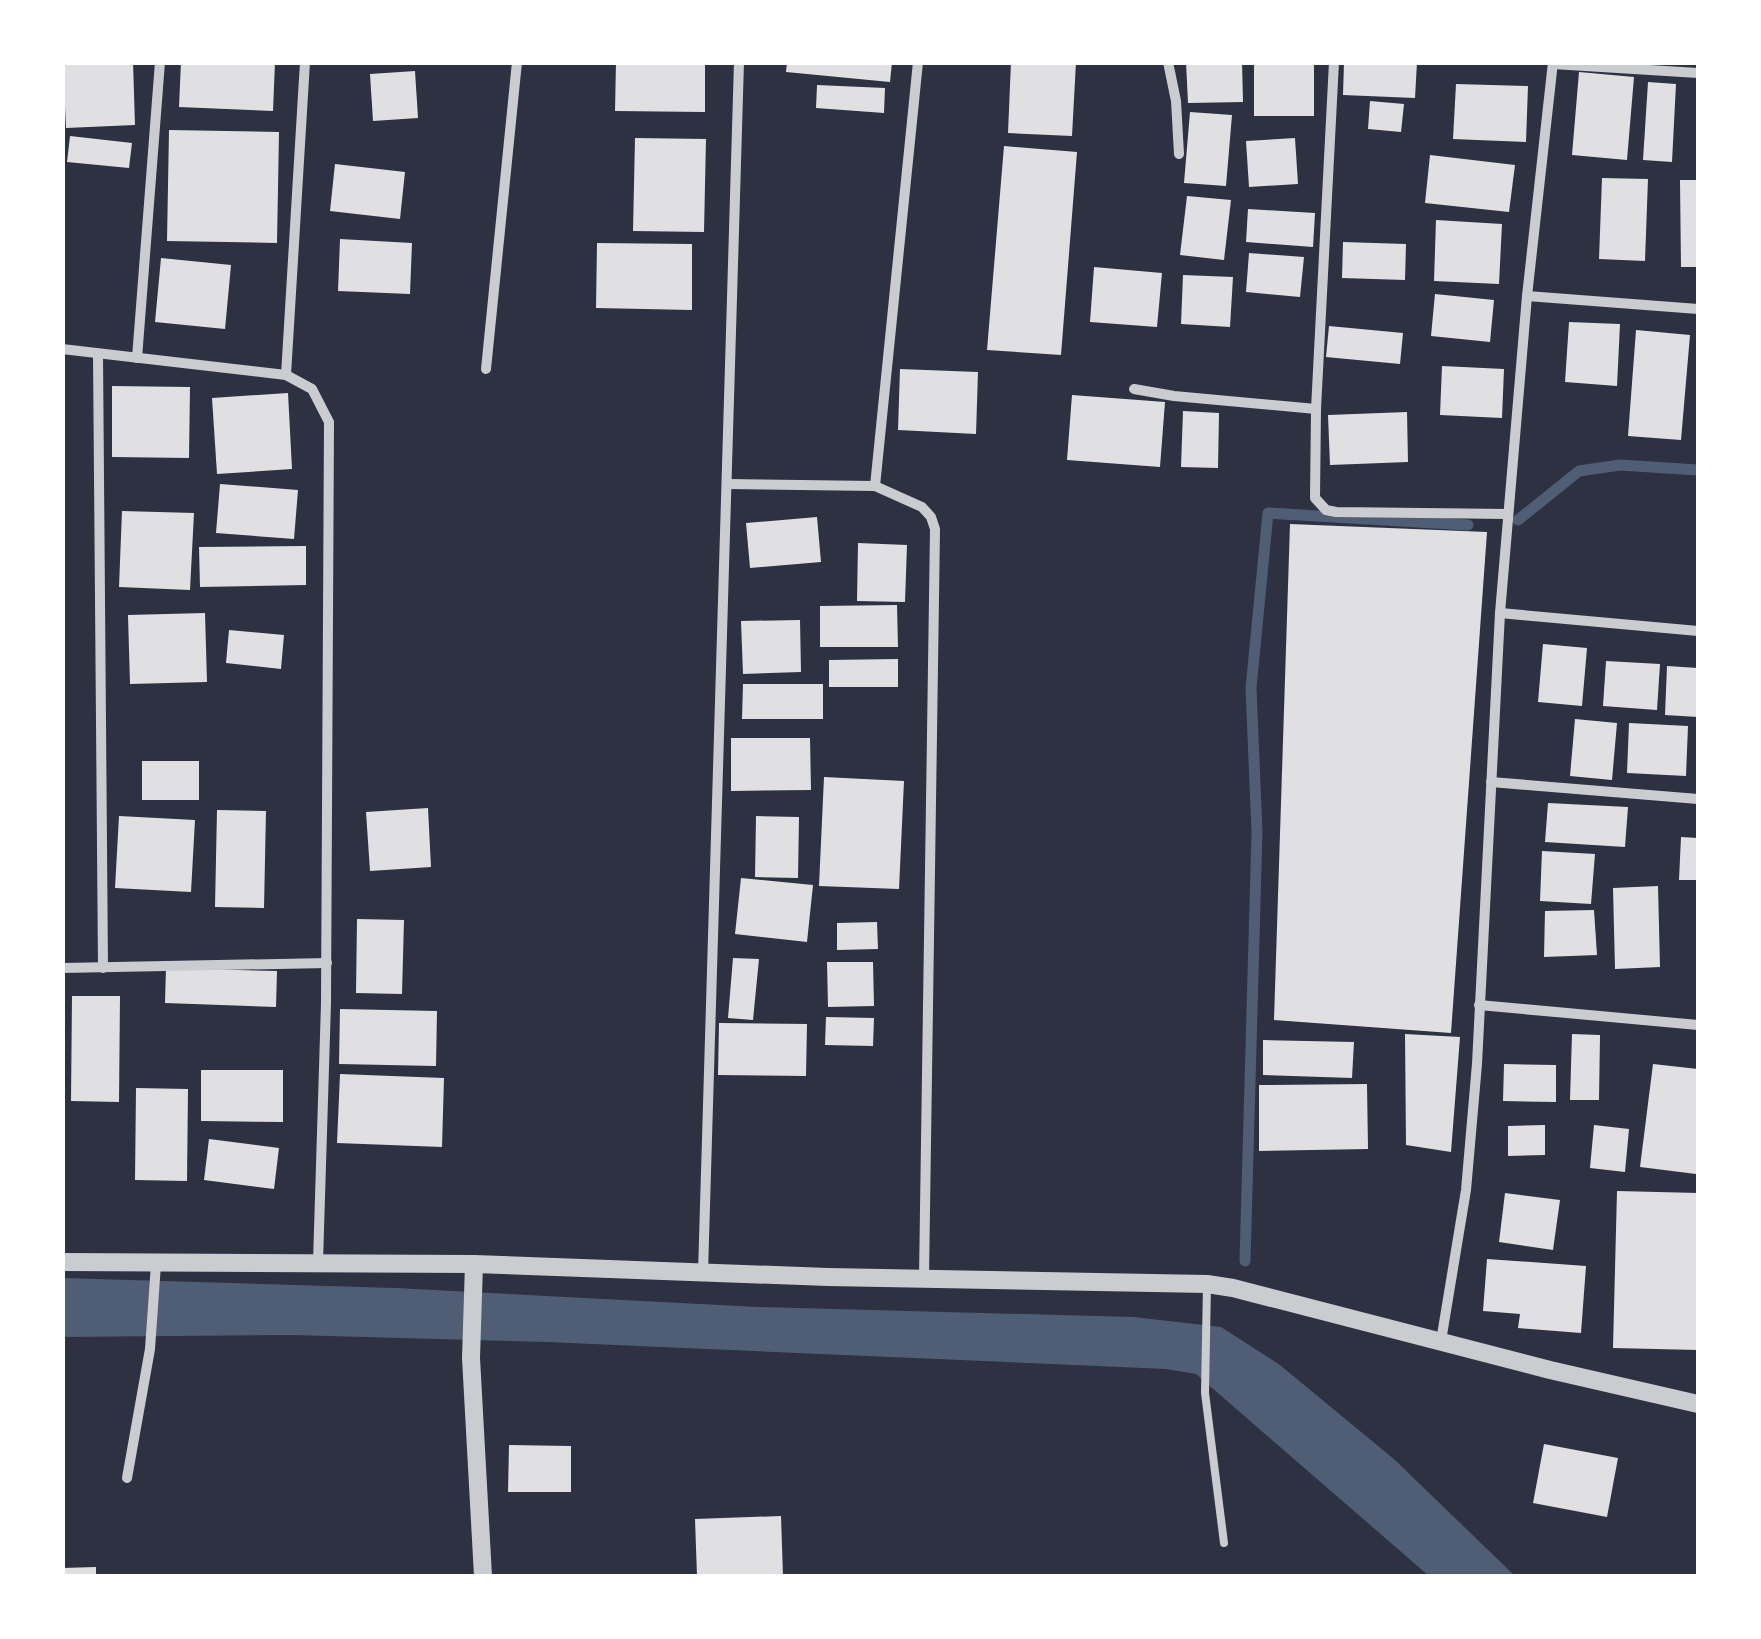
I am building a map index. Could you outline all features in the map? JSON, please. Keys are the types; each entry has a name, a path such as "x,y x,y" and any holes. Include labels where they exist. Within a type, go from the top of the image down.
{"street":[{"path":"137,358 160,62"},
{"path":"286,375 305,62"},
{"path":"486,369 517,62"},
{"path":"704,1273 739,62"},
{"path":"874,486 918,62"},
{"path":"1168,62 1176,100 1178,154"},
{"path":"1334,62 1315,498 1326,510 1336,512 1508,514"},
{"path":"1442,1342 1466,1190 1500,614 1527,296 1553,63 1698,73"},
{"path":"1527,296 1698,309"},
{"path":"62,349 286,375 308,385 325,410 330,435 326,962 318,1262"},
{"path":"98,354 103,968"},
{"path":"1134,389 1316,408"},
{"path":"727,484 874,486 922,507 931,516 935,529 924,1278"},
{"path":"1500,614 1698,630"},
{"path":"1491,782 1698,799"},
{"path":"62,968 326,962"},
{"path":"1479,1006 1698,1026"},
{"path":"62,1262 156,1270 318,1262 474,1264 1207,1284 1698,1404"},
{"path":"474,1264 471,1358 483,1576"},
{"path":"127,1478 150,1349 156,1270"}],"lane":[{"path":"1207,1284 1206,1393 1224,1543"}],"water":[{"path":"63,1278 396,1288 758,1307 1134,1317 1221,1327 1280,1365 1395,1460 1515,1576 1429,1576 1196,1374 1166,1369 547,1342 292,1335 63,1337"}],"building":[{"path":"133,62 135,125 66,128 63,63"},
{"path":"181,62 275,62 273,111 179,107"},
{"path":"616,62 705,62 705,112 615,111"},
{"path":"787,62 892,62 890,82 786,72"},
{"path":"1011,62 1076,62 1072,136 1008,133"},
{"path":"1186,62 1242,62 1243,102 1188,103"},
{"path":"1254,62 1314,62 1314,116 1254,116"},
{"path":"1344,62 1417,62 1415,98 1343,95"},
{"path":"415,71 418,118 373,121 370,74"},
{"path":"1579,72 1634,77 1627,160 1572,155"},
{"path":"1648,82 1676,84 1672,162 1643,160"},
{"path":"1456,84 1528,86 1526,142 1453,139"},
{"path":"817,85 885,88 884,113 816,108"},
{"path":"1370,101 1404,104 1401,132 1368,129"},
{"path":"1190,112 1232,115 1226,186 1184,183"},
{"path":"169,130 279,132 277,243 167,241"},
{"path":"70,136 132,143 129,168 67,162"},
{"path":"635,138 706,139 704,232 633,231"},
{"path":"1295,138 1298,184 1249,187 1246,141"},
{"path":"1004,146 1077,152 1061,355 987,350"},
{"path":"1430,155 1515,165 1509,212 1425,203"},
{"path":"335,164 405,172 400,219 330,211"},
{"path":"1602,178 1648,179 1645,261 1599,259"},
{"path":"1680,180 1698,180 1698,267 1681,267"},
{"path":"1187,196 1231,200 1224,260 1180,255"},
{"path":"1248,209 1315,213 1313,247 1246,242"},
{"path":"1436,220 1502,224 1499,284 1434,281"},
{"path":"340,239 412,243 410,294 338,291"},
{"path":"1343,242 1406,244 1405,280 1342,278"},
{"path":"597,243 692,244 692,310 596,308"},
{"path":"1249,253 1304,257 1300,297 1246,292"},
{"path":"161,258 231,265 225,329 155,322"},
{"path":"1094,267 1162,273 1157,327 1090,322"},
{"path":"1183,275 1233,277 1230,327 1181,324"},
{"path":"1435,294 1494,300 1490,342 1431,336"},
{"path":"1569,322 1620,324 1617,386 1565,382"},
{"path":"1329,326 1403,333 1400,364 1326,357"},
{"path":"1636,330 1690,335 1681,440 1628,436"},
{"path":"1442,366 1504,369 1502,418 1440,415"},
{"path":"900,369 978,372 976,434 898,430"},
{"path":"112,386 190,387 189,458 112,457"},
{"path":"288,393 292,469 217,474 212,398"},
{"path":"1072,395 1165,402 1160,467 1067,460"},
{"path":"1183,411 1219,413 1218,468 1181,467"},
{"path":"1407,412 1408,462 1330,465 1328,415"},
{"path":"220,484 298,490 294,539 216,533"},
{"path":"122,511 194,513 190,590 119,587"},
{"path":"817,517 821,562 750,568 746,523"},
{"path":"1290,524 1487,532 1451,1033 1274,1020"},
{"path":"858,543 907,545 905,602 857,601"},
{"path":"306,546 306,585 200,587 199,547"},
{"path":"897,605 898,647 820,647 820,606"},
{"path":"205,613 207,682 130,684 128,615"},
{"path":"800,620 801,672 743,674 741,621"},
{"path":"229,630 284,635 281,669 226,663"},
{"path":"1543,644 1587,648 1582,706 1538,702"},
{"path":"898,659 898,687 829,687 829,660"},
{"path":"1606,661 1660,664 1657,710 1603,706"},
{"path":"1667,666 1698,668 1698,717 1665,715"},
{"path":"743,684 823,684 823,719 742,719"},
{"path":"1575,719 1617,723 1612,780 1570,776"},
{"path":"1629,723 1688,726 1686,776 1627,773"},
{"path":"731,738 810,738 811,790 731,791"},
{"path":"142,761 199,761 199,800 142,800"},
{"path":"824,777 904,781 899,889 819,886"},
{"path":"1548,803 1628,807 1625,847 1545,842"},
{"path":"428,808 431,867 370,871 366,812"},
{"path":"217,810 266,811 264,908 215,907"},
{"path":"119,816 195,820 191,892 115,888"},
{"path":"756,816 799,817 798,878 755,877"},
{"path":"1681,837 1698,838 1698,880 1679,880"},
{"path":"1542,851 1595,854 1591,904 1540,901"},
{"path":"741,878 813,885 807,942 735,934"},
{"path":"1658,886 1660,967 1615,969 1613,888"},
{"path":"1594,910 1597,955 1544,957 1545,911"},
{"path":"357,919 404,920 402,994 356,993"},
{"path":"877,922 878,949 837,950 837,923"},
{"path":"733,958 759,959 753,1020 728,1018"},
{"path":"827,962 873,962 874,1006 828,1007"},
{"path":"166,968 277,971 276,1007 165,1003"},
{"path":"72,996 120,996 119,1102 71,1101"},
{"path":"340,1009 437,1011 436,1066 339,1064"},
{"path":"826,1017 874,1018 873,1046 825,1045"},
{"path":"719,1023 807,1024 806,1076 718,1075"},
{"path":"1405,1034 1460,1037 1451,1152 1406,1145"},
{"path":"1572,1034 1600,1035 1599,1100 1570,1100"},
{"path":"1263,1040 1354,1042 1352,1078 1263,1075"},
{"path":"1504,1064 1556,1065 1556,1102 1503,1101"},
{"path":"1653,1064 1698,1069 1696,1174 1640,1167"},
{"path":"201,1070 283,1070 283,1122 201,1121"},
{"path":"340,1074 444,1078 442,1147 337,1143"},
{"path":"1367,1084 1368,1149 1259,1151 1259,1085"},
{"path":"136,1088 188,1089 187,1181 135,1180"},
{"path":"1545,1125 1545,1155 1508,1156 1508,1126"},
{"path":"1594,1125 1629,1129 1625,1172 1590,1168"},
{"path":"209,1139 279,1148 274,1189 204,1180"},
{"path":"1617,1191 1698,1193 1698,1350 1613,1348"},
{"path":"1505,1193 1560,1200 1553,1250 1499,1242"},
{"path":"1487,1259 1586,1266 1581,1333 1518,1328 1520,1314 1483,1311"},
{"path":"1544,1444 1618,1458 1607,1517 1533,1503"},
{"path":"509,1445 571,1446 571,1492 508,1492"},
{"path":"781,1516 783,1576 697,1576 695,1519"},
{"path":"96,1567 96,1576 62,1576 62,1568"}],"waterway":[{"path":"1518,520 1579,471 1620,465 1698,470"},
{"path":"1245,1261 1257,832 1251,688 1268,513 1468,525"}]}
